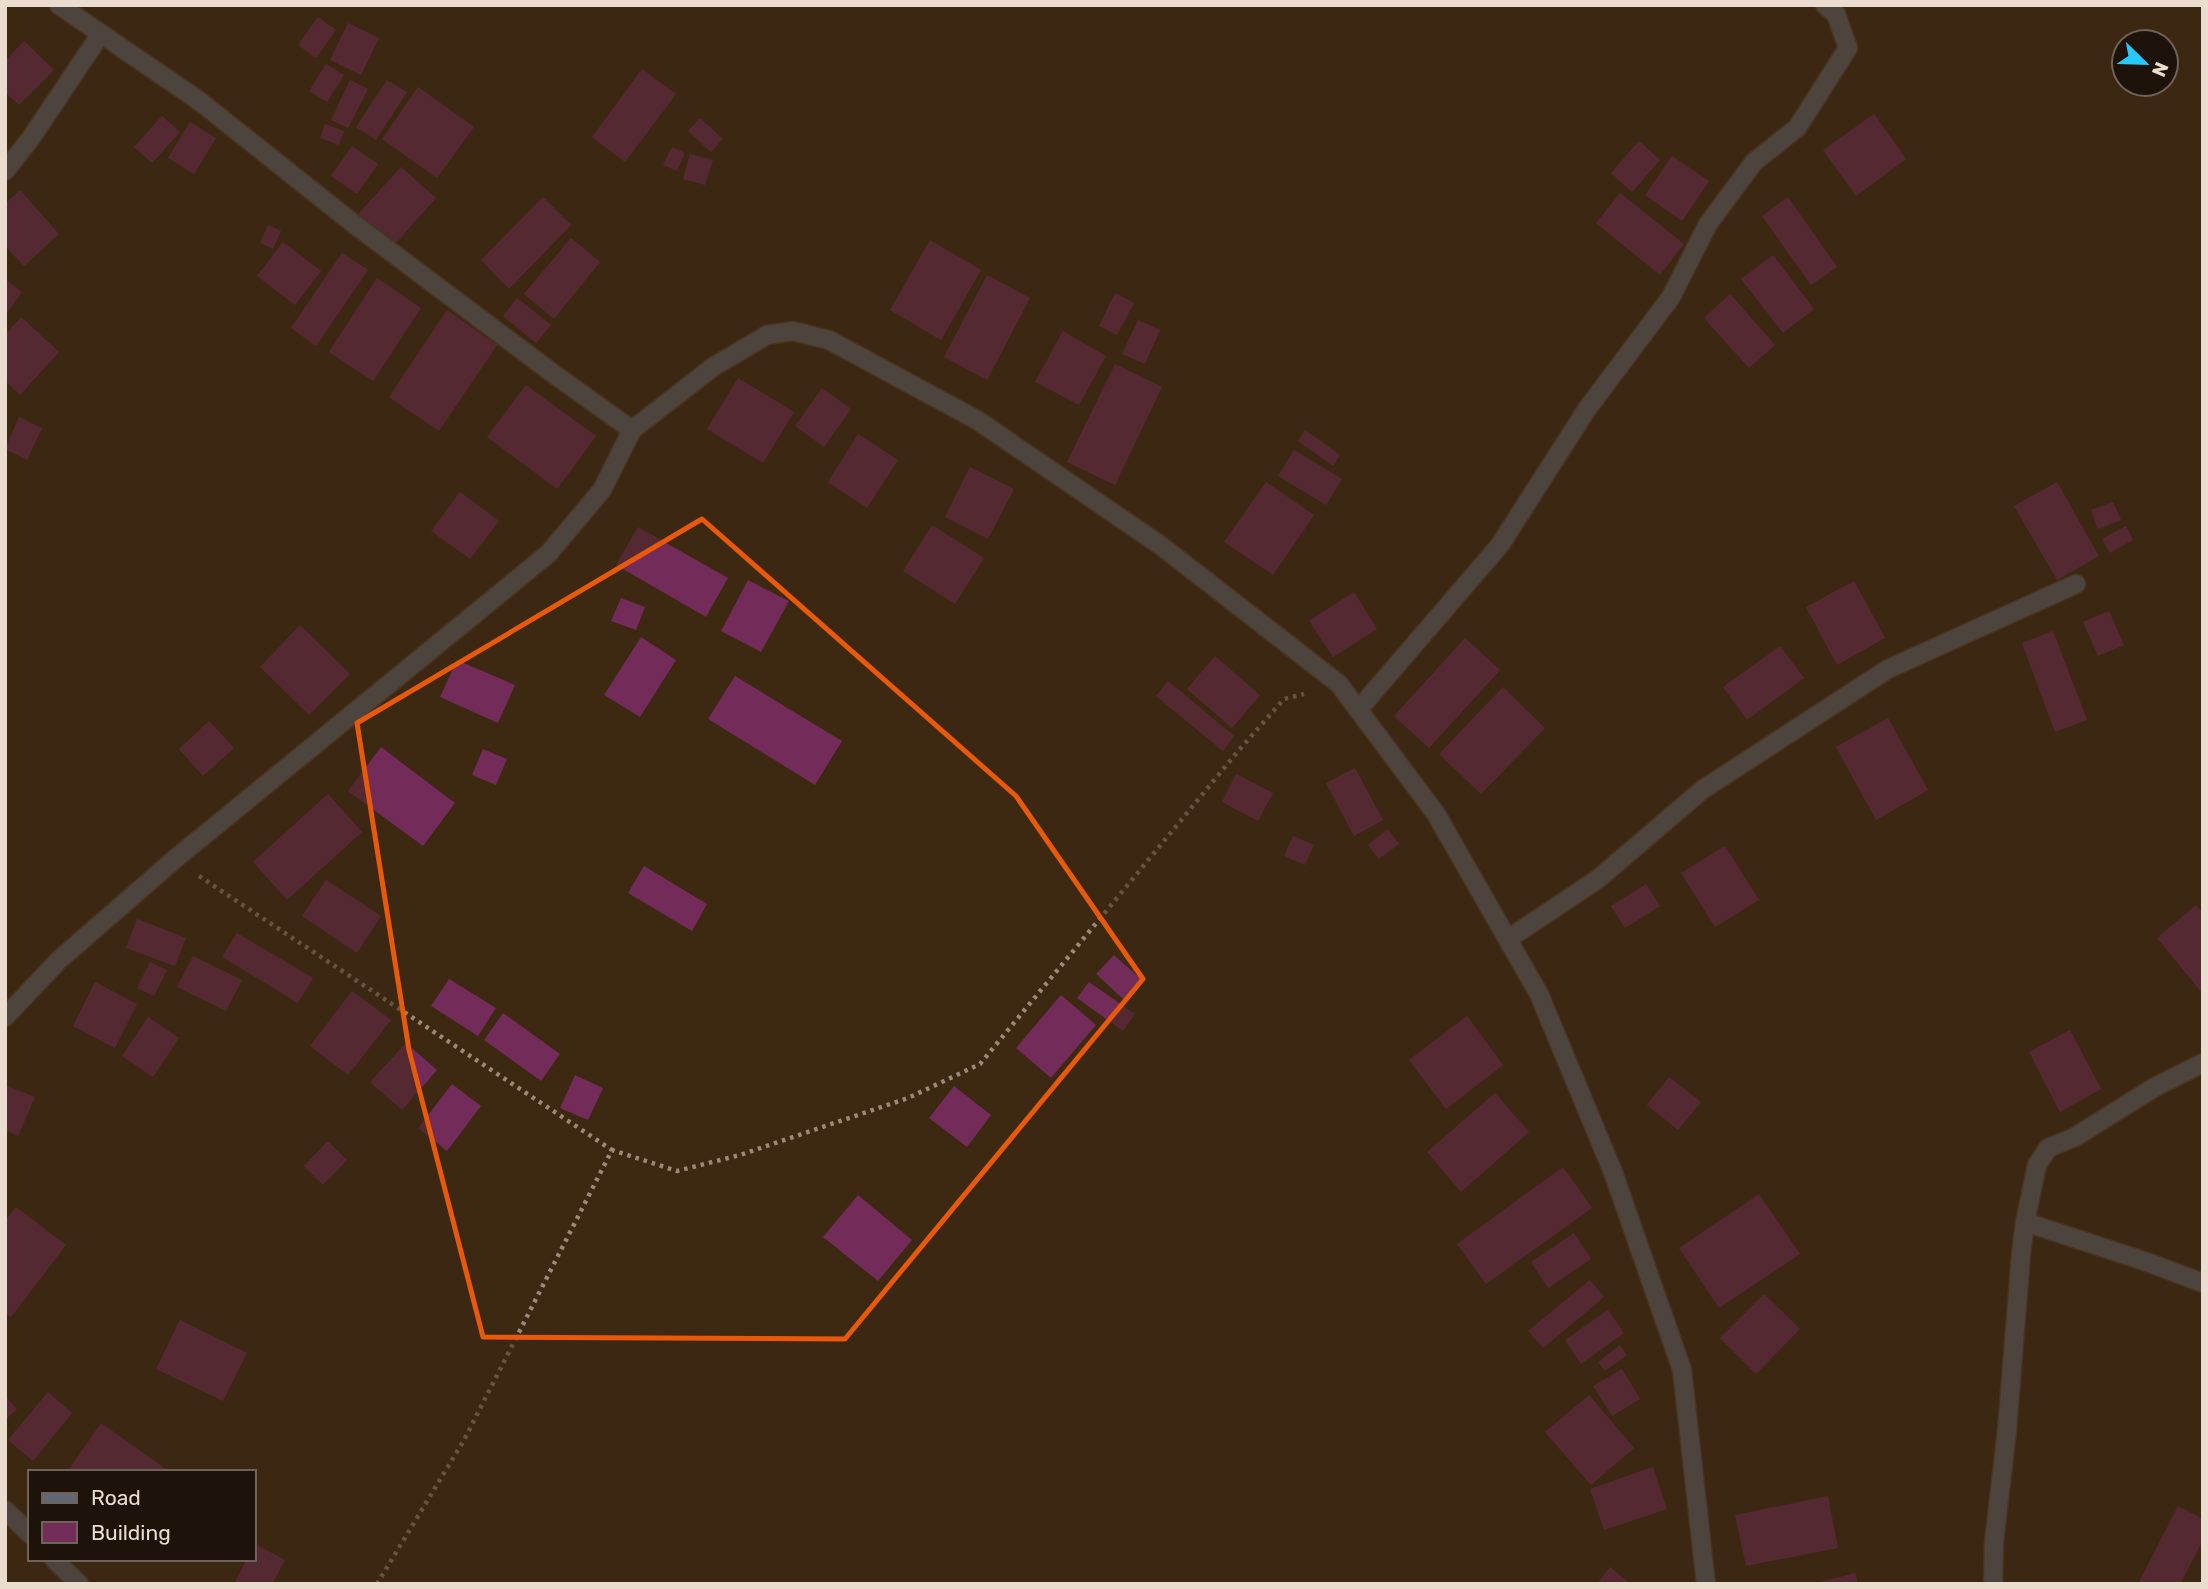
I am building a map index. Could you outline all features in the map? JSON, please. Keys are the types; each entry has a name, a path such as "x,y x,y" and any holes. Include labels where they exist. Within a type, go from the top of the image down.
{"street":[{"path":"59,5 198,100 354,224 632,430"},
{"path":"1358,710 1500,545 1587,409 1671,297 1708,225 1754,162 1797,128 1847,48 1836,14 1825,5"},
{"path":"5,171 31,138 100,35"},
{"path":"5,1017 59,960 175,859 548,554 602,490 632,430 713,366 767,335 793,331 829,340 977,420 1160,545 1339,684 1436,814 1539,993 1613,1172 1682,1370 1706,1584"},
{"path":"1508,939 1598,879 1702,790 1888,669 2076,584"},
{"path":"1993,1584 1994,1542 2007,1430 2025,1222 2037,1165 2048,1148 2075,1137 2155,1087 2203,1063"},
{"path":"2025,1222 2203,1283"},
{"path":"5,1510 28,1532"},
{"path":"56,1561 79,1584"}],"path":[{"path":"175,859 612,1150 677,1171 740,1155 908,1098 979,1064 1284,699 1339,684"},
{"path":"377,1584 464,1440 612,1150"}],"highlighted area":[{"path":"702,519 1016,796 1143,979 845,1339 483,1337 409,1050 357,723"}],"building":[{"path":"318,17 336,30 316,58 298,45"},
{"path":"348,23 379,38 361,75 330,60"},
{"path":"24,41 54,70 19,105 5,92 5,61"},
{"path":"326,64 344,75 327,102 309,91"},
{"path":"642,69 676,94 625,162 592,137"},
{"path":"350,80 368,89 348,128 331,120"},
{"path":"387,80 407,92 376,140 356,127"},
{"path":"418,87 474,127 437,178 382,139"},
{"path":"1874,114 1906,159 1856,196 1823,150"},
{"path":"162,116 180,132 152,163 134,147"},
{"path":"700,118 723,139 711,152 688,131"},
{"path":"190,122 216,138 194,174 168,158"},
{"path":"325,124 344,131 339,145 320,138"},
{"path":"1639,141 1660,160 1632,192 1611,173"},
{"path":"352,146 378,164 357,194 331,176"},
{"path":"672,147 685,153 677,171 663,165"},
{"path":"690,154 713,160 705,185 683,179"},
{"path":"1672,156 1709,181 1682,221 1645,195"},
{"path":"401,167 436,198 393,246 358,214"},
{"path":"20,190 59,234 24,266 5,246 5,204"},
{"path":"1620,193 1684,244 1660,275 1596,223"},
{"path":"543,197 571,225 509,289 481,260"},
{"path":"1788,197 1837,267 1811,285 1762,216"},
{"path":"268,225 281,231 273,249 260,243"},
{"path":"571,238 600,262 554,319 524,294"},
{"path":"930,240 981,270 941,340 890,310"},
{"path":"283,242 321,271 295,305 257,276"},
{"path":"342,253 368,270 316,346 291,328"},
{"path":"1773,255 1814,309 1783,333 1741,279"},
{"path":"987,275 1030,298 987,380 944,357"},
{"path":"377,278 421,308 373,381 329,352"},
{"path":"5,279 22,292 5,315"},
{"path":"1115,293 1134,303 1117,335 1099,326"},
{"path":"1730,294 1775,345 1749,368 1704,318"},
{"path":"517,298 551,325 536,343 503,316"},
{"path":"447,310 497,345 439,431 389,397"},
{"path":"21,317 59,352 20,395 5,381 5,335"},
{"path":"1138,320 1160,330 1145,364 1122,354"},
{"path":"1063,331 1106,356 1079,405 1035,382"},
{"path":"1115,364 1162,387 1115,485 1067,462"},
{"path":"738,378 794,412 763,463 707,429"},
{"path":"526,385 596,436 557,489 487,437"},
{"path":"822,388 851,409 824,447 795,426"},
{"path":"19,417 42,428 27,460 5,449"},
{"path":"1305,430 1340,455 1333,466 1298,441"},
{"path":"858,434 898,460 867,508 828,482"},
{"path":"1294,450 1342,479 1326,505 1278,476"},
{"path":"970,467 1014,489 988,539 945,517"},
{"path":"1266,482 1314,515 1273,575 1224,542"},
{"path":"2057,482 2099,556 2057,580 2014,506"},
{"path":"460,492 499,521 470,559 431,531"},
{"path":"2113,502 2121,520 2098,529 2091,510"},
{"path":"932,525 984,558 955,604 903,571"},
{"path":"2126,526 2133,540 2110,553 2102,539"},
{"path":"638,527 728,578 706,617 616,565"},
{"path":"748,580 789,601 761,652 721,631"},
{"path":"1854,581 1885,638 1837,665 1806,607"},
{"path":"1354,592 1377,629 1333,657 1309,621"},
{"path":"621,598 645,607 636,630 611,621"},
{"path":"2109,611 2124,645 2098,656 2083,622"},
{"path":"300,625 350,674 309,715 260,667"},
{"path":"2053,631 2087,720 2055,732 2022,643"},
{"path":"641,637 676,660 640,717 604,695"},
{"path":"1465,638 1500,670 1429,748 1394,716"},
{"path":"1780,646 1804,678 1747,720 1723,687"},
{"path":"1215,656 1260,695 1232,728 1187,689"},
{"path":"457,660 515,685 498,723 440,697"},
{"path":"735,676 842,741 815,785 708,719"},
{"path":"1168,681 1234,736 1223,751 1156,696"},
{"path":"1503,687 1545,728 1481,794 1439,754"},
{"path":"1888,718 1928,790 1876,820 1836,747"},
{"path":"209,721 234,748 203,776 179,749"},
{"path":"381,747 455,803 423,846 348,791"},
{"path":"483,749 507,759 496,785 472,775"},
{"path":"1355,768 1383,820 1354,836 1326,783"},
{"path":"1236,774 1273,793 1258,821 1222,802"},
{"path":"328,794 362,832 287,900 253,862"},
{"path":"1388,829 1399,844 1379,859 1368,845"},
{"path":"1293,836 1314,845 1305,865 1284,856"},
{"path":"1725,846 1759,900 1715,927 1681,873"},
{"path":"644,866 707,904 692,931 628,893"},
{"path":"326,880 381,916 357,953 302,916"},
{"path":"1646,884 1660,906 1625,928 1611,906"},
{"path":"2196,905 2203,913 2203,994 2157,938"},
{"path":"137,919 186,938 175,966 126,948"},
{"path":"237,933 313,978 298,1003 222,957"},
{"path":"1114,955 1141,979 1123,999 1096,974"},
{"path":"193,956 242,980 226,1011 177,987"},
{"path":"150,962 167,970 154,996 137,988"},
{"path":"449,979 496,1008 478,1036 431,1006"},
{"path":"95,982 137,1004 115,1048 73,1026"},
{"path":"1089,982 1135,1014 1123,1031 1077,998"},
{"path":"352,991 391,1020 348,1075 310,1046"},
{"path":"1061,995 1096,1025 1051,1078 1016,1048"},
{"path":"503,1013 560,1054 541,1081 484,1040"},
{"path":"1467,1016 1503,1065 1446,1109 1409,1060"},
{"path":"148,1017 179,1038 153,1077 122,1056"},
{"path":"2070,1030 2101,1089 2060,1112 2029,1052"},
{"path":"406,1043 437,1070 402,1110 370,1082"},
{"path":"575,1075 603,1088 588,1120 560,1108"},
{"path":"1669,1077 1701,1102 1678,1130 1647,1105"},
{"path":"452,1084 481,1106 447,1151 418,1128"},
{"path":"5,1085 35,1097 18,1136 5,1130"},
{"path":"954,1086 991,1115 967,1147 929,1118"},
{"path":"1495,1093 1529,1132 1461,1192 1427,1152"},
{"path":"328,1141 347,1160 323,1185 304,1166"},
{"path":"1563,1167 1592,1208 1486,1284 1457,1244"},
{"path":"1759,1194 1800,1254 1719,1308 1679,1248"},
{"path":"858,1195 912,1240 878,1281 823,1237"},
{"path":"16,1207 66,1245 11,1317 5,1313 5,1221"},
{"path":"1574,1233 1591,1259 1548,1288 1531,1262"},
{"path":"1590,1280 1604,1297 1543,1348 1528,1331"},
{"path":"1764,1294 1800,1329 1756,1374 1720,1338"},
{"path":"1608,1310 1624,1333 1581,1364 1565,1340"},
{"path":"180,1320 247,1353 223,1401 156,1369"},
{"path":"1620,1345 1627,1355 1605,1371 1598,1362"},
{"path":"1622,1369 1640,1399 1612,1416 1593,1386"},
{"path":"48,1392 72,1413 33,1461 8,1440"},
{"path":"1589,1395 1634,1448 1591,1485 1545,1432"},
{"path":"5,1396 17,1409 5,1420"},
{"path":"101,1423 167,1470 68,1470"},
{"path":"1653,1467 1667,1509 1604,1530 1590,1489"},
{"path":"1828,1496 1838,1548 1746,1566 1735,1515"},
{"path":"2178,1506 2203,1519 2203,1540 2180,1584 2138,1584"},
{"path":"256,1545 285,1560 272,1584 234,1584 246,1561 256,1561"},
{"path":"1610,1567 1630,1584 1597,1584"},
{"path":"1855,1573 1858,1584 1817,1584 1817,1583"}]}
